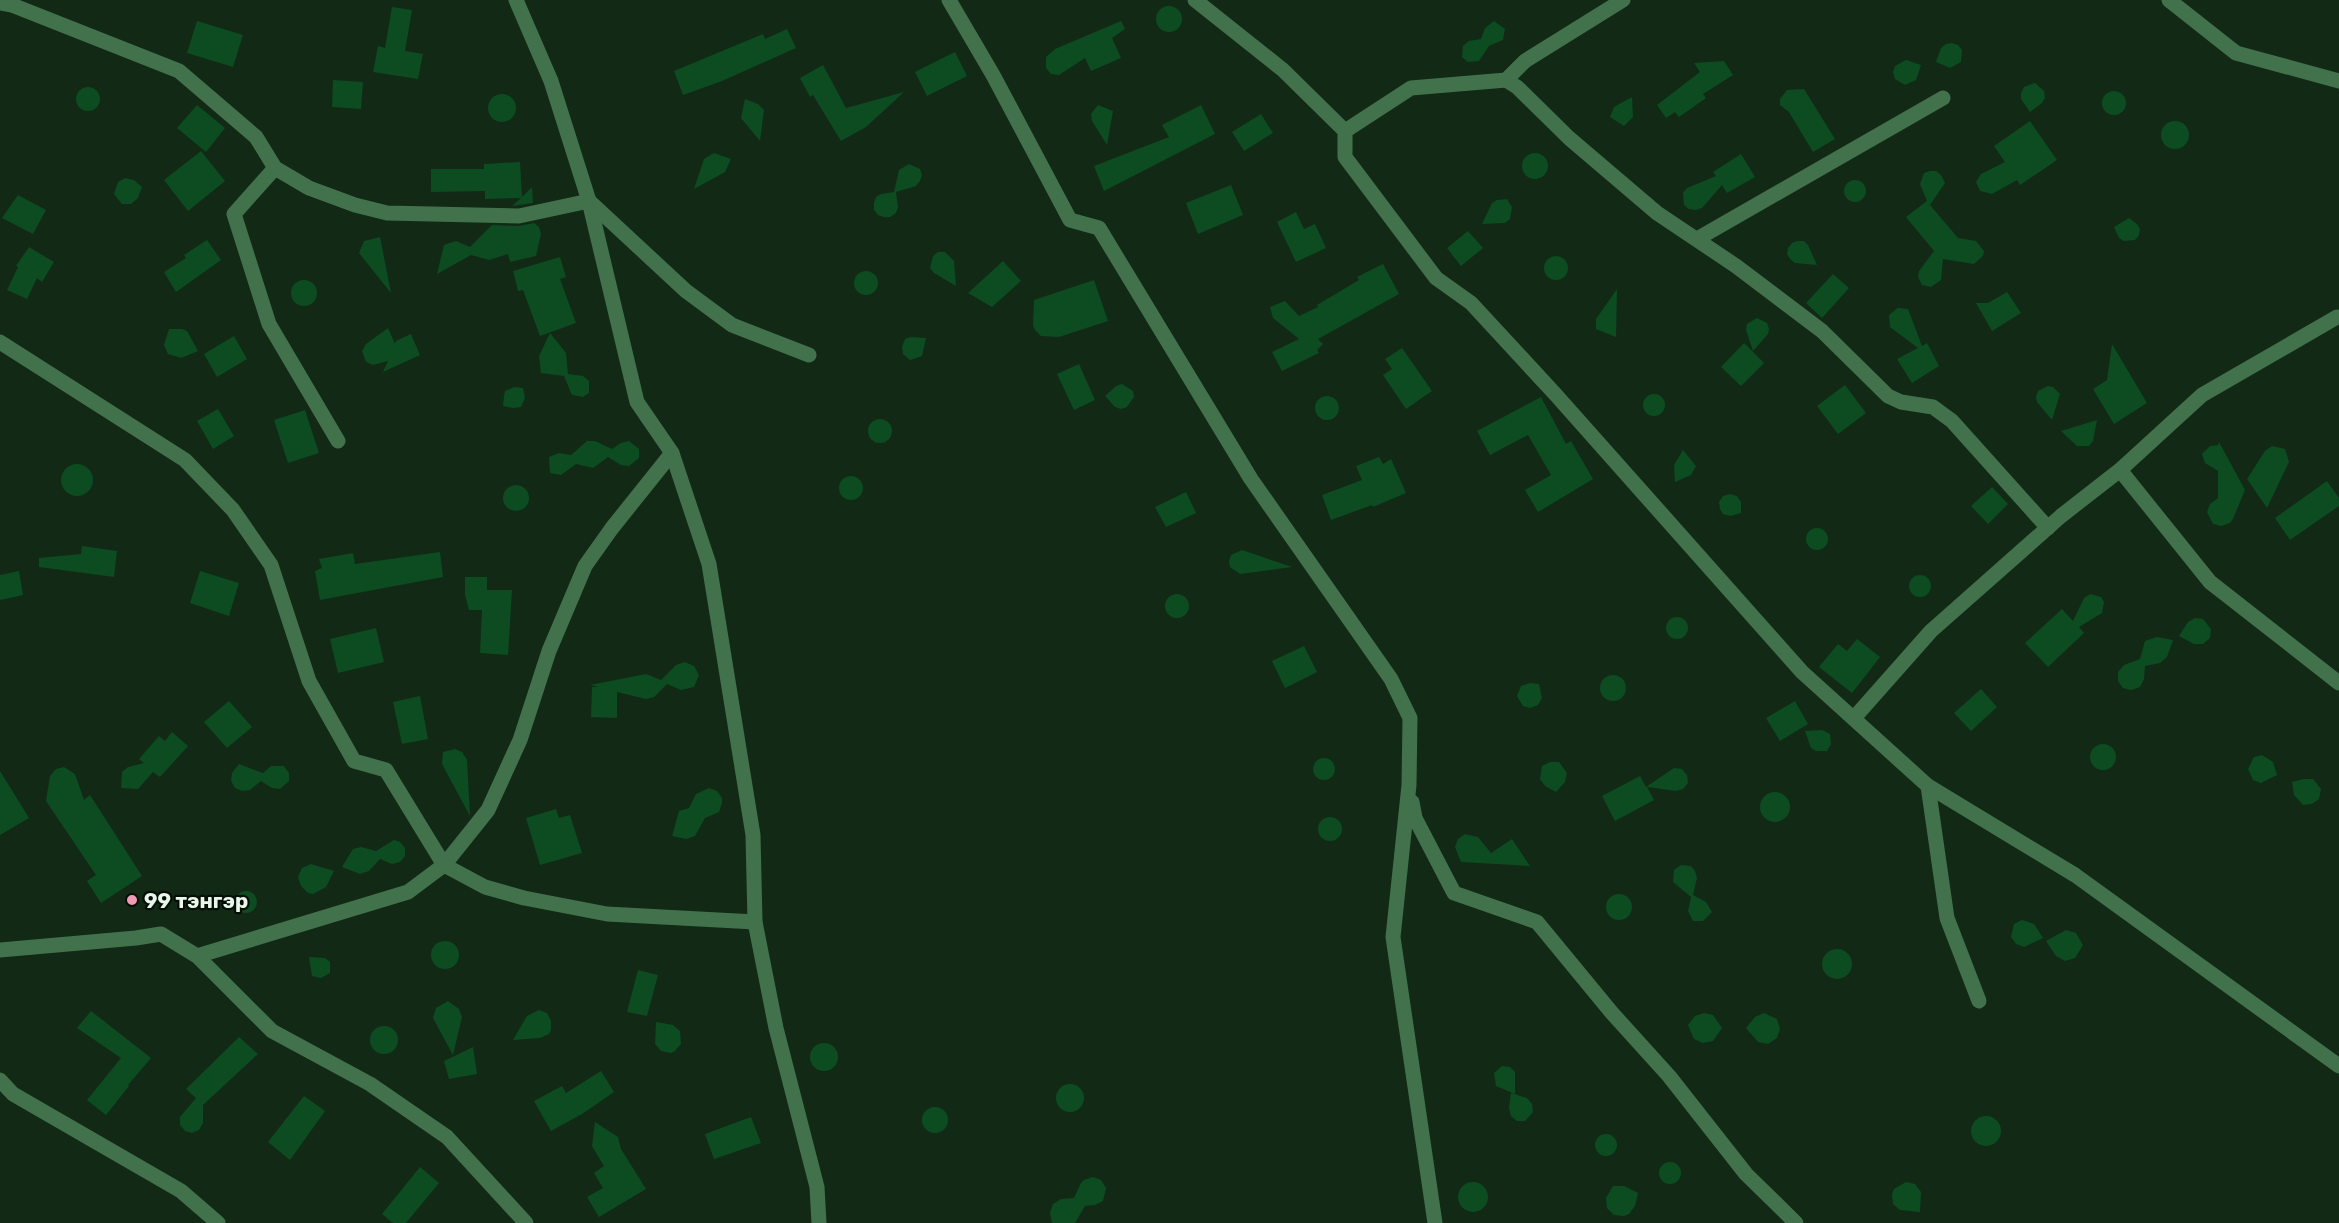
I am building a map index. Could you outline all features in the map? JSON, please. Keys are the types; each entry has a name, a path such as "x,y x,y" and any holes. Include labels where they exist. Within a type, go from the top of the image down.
{"street":[{"path":"516,0 551,81 589,201 637,402 672,453 709,564 753,835 755,922 776,1028 817,1187 819,1223"},
{"path":"949,0 993,75 1070,220 1099,228 1251,479 1391,679 1410,718 1408,784 1393,938 1436,1223"},
{"path":"1195,0 1283,70 1345,131 1345,158 1436,278 1471,303 1802,672 1928,786 2075,876 2339,1066"},
{"path":"1506,80 1525,62 1623,0"},
{"path":"2169,0 2236,53 2339,81"},
{"path":"0,3 12,5 179,71 256,137 275,168 309,189 355,205 387,213 519,216 589,201"},
{"path":"1345,131 1411,88 1506,80 1517,87 1569,138 1648,206 1822,331 1888,396 1901,402 1933,407 1952,421 2048,528"},
{"path":"1697,239 1943,98"},
{"path":"275,168 234,214 268,324 338,441"},
{"path":"589,201 686,291 732,325 808,355"},
{"path":"1854,718 1931,631 2048,528 2120,470 2202,395 2337,317"},
{"path":"0,342 185,460 233,510 271,565 309,681 354,761 386,770 444,865 485,887 524,898 606,914 755,922"},
{"path":"197,956 408,892 444,865 488,810 520,740 549,651 585,566 672,453"},
{"path":"2120,470 2210,582 2339,683"},
{"path":"1408,784 1415,818 1454,893 1537,921 1612,1012 1669,1076 1746,1174 1796,1222"},
{"path":"1928,786 1947,918 1979,1001"},
{"path":"0,950 161,934 197,956 272,1031 370,1084 447,1137 526,1223"},
{"path":"0,1080 13,1094 181,1191 219,1223"}],"building":[{"path":"1169,6 1178,10 1182,19 1178,28 1169,32 1160,28 1156,19 1160,10"},
{"path":"392,7 412,10 405,51 423,54 418,79 373,72 378,46 385,48"},
{"path":"197,21 243,35 233,67 187,53"},
{"path":"1121,21 1125,29 1112,38 1121,58 1091,71 1085,58 1059,75 1051,74 1046,68 1046,57 1055,49"},
{"path":"1494,21 1505,29 1503,40 1489,46 1479,61 1468,62 1462,57 1463,46 1469,41 1481,39 1485,28"},
{"path":"787,29 796,48 722,81 683,95 674,71 763,34 765,39"},
{"path":"1952,43 1958,45 1962,50 1961,62 1950,68 1936,62 1941,48"},
{"path":"955,52 967,76 927,96 915,72"},
{"path":"1906,60 1921,65 1916,80 1905,85 1895,79 1893,72 1895,66"},
{"path":"1724,61 1733,75 1703,94 1706,98 1679,117 1675,112 1666,118 1657,105 1700,72 1694,63"},
{"path":"823,65 846,108 904,92 866,127 841,141 813,95 810,97 800,78"},
{"path":"333,80 363,82 361,109 332,107"},
{"path":"2035,83 2044,91 2045,98 2030,112 2021,99 2021,93 2024,87"},
{"path":"83,87 93,87 100,94 100,104 93,111 83,111 76,104 76,94"},
{"path":"1804,89 1835,139 1813,152 1789,112 1780,105 1780,99 1787,90"},
{"path":"2114,91 2123,94 2126,103 2123,112 2114,115 2105,112 2102,103 2105,94"},
{"path":"502,94 512,98 516,108 512,118 502,122 492,118 488,108 492,98"},
{"path":"1632,97 1633,117 1624,126 1610,117 1614,107"},
{"path":"745,99 758,104 764,110 760,141 741,118"},
{"path":"197,105 225,128 206,152 177,128"},
{"path":"1098,105 1113,111 1107,145 1092,121 1091,114"},
{"path":"1201,105 1215,134 1104,191 1094,166 1169,137 1162,125"},
{"path":"1261,114 1273,133 1244,151 1232,132"},
{"path":"2030,121 2057,160 2020,185 2017,180 1992,194 1980,191 1976,182 1981,174 2005,162 1994,146"},
{"path":"2175,121 2185,125 2189,135 2185,145 2175,149 2165,145 2161,135 2165,125"},
{"path":"201,151 225,181 188,211 164,180"},
{"path":"714,153 731,159 725,172 694,189 704,159"},
{"path":"1535,153 1544,157 1548,166 1544,175 1535,179 1526,175 1522,166 1526,157"},
{"path":"1741,154 1755,177 1727,193 1722,185 1702,208 1689,209 1684,205 1683,193 1687,188 1716,176 1713,172"},
{"path":"520,162 522,197 532,187 533,203 512,206 521,198 485,199 485,191 431,192 431,169 484,169 484,164"},
{"path":"909,164 920,169 922,175 920,181 916,186 896,192 898,207 896,213 890,217 878,215 874,210 876,197 894,192 899,170"},
{"path":"1936,171 1941,175 1945,183 1930,205 1958,238 1976,241 1984,251 1983,256 1974,264 1943,259 1941,280 1931,287 1922,285 1918,277 1919,271 1934,251 1906,217 1927,201 1920,184 1924,173"},
{"path":"125,178 134,180 142,187 138,198 131,204 122,204 114,194 118,182"},
{"path":"1855,180 1863,183 1866,191 1863,199 1855,202 1847,199 1844,191 1847,183"},
{"path":"1231,185 1243,215 1198,234 1186,203"},
{"path":"18,195 46,210 33,234 2,218"},
{"path":"1507,199 1512,207 1510,219 1505,223 1482,224 1492,203"},
{"path":"1296,212 1304,229 1315,224 1326,248 1296,262 1277,222"},
{"path":"2129,218 2140,229 2139,235 2135,240 2124,241 2119,238 2114,227"},
{"path":"534,223 539,227 541,234 536,256 510,262 508,254 489,260 471,255 437,274 444,245 456,241 470,247 492,225 519,226"},
{"path":"1468,231 1483,248 1461,266 1447,248"},
{"path":"380,237 391,293 359,253 364,241"},
{"path":"207,240 221,260 176,292 164,272 186,258 184,255"},
{"path":"1797,241 1804,241 1808,245 1817,265 1795,263 1790,259 1787,254 1788,248"},
{"path":"29,247 54,262 42,282 37,278 27,299 7,290 18,267 16,266"},
{"path":"938,252 945,252 954,261 956,286 934,273 930,268 933,256"},
{"path":"1556,256 1561,257 1567,263 1567,273 1561,279 1556,280 1551,279 1545,273 1544,268 1545,263 1551,257"},
{"path":"560,257 566,277 560,279 576,323 540,336 523,290 518,291 513,271"},
{"path":"1003,261 1021,281 992,307 968,293"},
{"path":"1383,264 1399,294 1318,339 1323,344 1317,350 1319,353 1282,371 1272,352 1299,339 1273,318 1270,307 1285,301 1299,316 1318,307 1317,305 1359,280 1357,277"},
{"path":"861,271 871,271 878,278 878,288 871,295 861,295 854,288 854,278"},
{"path":"1833,274 1849,288 1822,318 1806,303"},
{"path":"304,280 313,284 317,293 313,302 304,306 295,302 291,293 295,284"},
{"path":"1094,280 1108,321 1059,337 1041,336 1036,331 1033,326 1034,300"},
{"path":"1617,289 1616,337 1596,329 1596,319"},
{"path":"2007,292 2021,313 1992,331 1976,303 1988,303"},
{"path":"1898,308 1908,309 1922,346 1927,343 1939,366 1912,383 1897,359 1918,348 1890,327 1889,315"},
{"path":"1757,318 1767,323 1769,329 1768,334 1753,351 1746,330 1747,324"},
{"path":"388,328 395,344 396,341 411,334 420,355 383,372 388,361 373,365 366,362 362,351 366,344"},
{"path":"169,329 187,331 198,351 181,358 168,354 164,345"},
{"path":"550,333 566,353 568,374 583,376 589,381 589,393 583,397 572,395 564,376 541,373 539,356"},
{"path":"234,336 247,359 217,377 204,354"},
{"path":"926,338 922,356 910,360 903,354 902,347 905,339"},
{"path":"1744,343 1764,363 1741,386 1721,367"},
{"path":"2112,344 2147,403 2114,424 2093,389 2107,380"},
{"path":"1402,348 1432,391 1406,409 1383,375 1392,369 1385,359"},
{"path":"1079,364 1095,400 1074,410 1057,374"},
{"path":"1122,384 1133,391 1134,397 1127,407 1121,409 1115,407 1105,396 1116,386"},
{"path":"1845,385 1866,413 1838,434 1817,406"},
{"path":"2048,386 2053,387 2060,394 2052,420 2037,402 2036,397 2038,391"},
{"path":"514,387 523,388 525,398 521,407 503,406 505,391"},
{"path":"1650,394 1658,394 1665,401 1665,409 1658,416 1650,416 1643,409 1643,401"},
{"path":"1327,396 1336,399 1339,408 1336,417 1327,420 1318,417 1315,408 1318,399"},
{"path":"1541,397 1566,444 1571,441 1593,479 1538,512 1525,490 1551,475 1528,435 1490,455 1477,431"},
{"path":"218,409 234,436 213,449 197,421"},
{"path":"305,410 319,453 288,463 274,420"},
{"path":"880,419 889,422 892,431 889,440 880,443 871,440 868,431 871,422"},
{"path":"2097,420 2093,441 2089,446 2077,446 2061,431"},
{"path":"587,441 595,441 612,449 629,441 639,449 639,458 629,466 621,465 608,457 593,468 576,464 561,475 550,473 549,457 559,453 571,455"},
{"path":"2219,442 2245,490 2233,519 2230,523 2221,526 2213,524 2207,512 2210,504 2218,498 2218,471 2205,463 2202,454 2210,446 2218,445"},
{"path":"2272,446 2285,449 2289,462 2267,508 2247,479 2265,451"},
{"path":"1683,450 1696,466 1691,475 1675,482 1674,465"},
{"path":"1379,457 1383,464 1391,459 1406,493 1373,507 1372,505 1331,520 1322,495 1362,480 1356,466"},
{"path":"77,464 88,469 93,480 88,491 77,496 66,491 61,480 66,469"},
{"path":"851,476 860,479 863,488 860,497 851,500 842,497 839,488 842,479"},
{"path":"2327,481 2339,498 2339,506 2290,540 2275,518"},
{"path":"516,485 525,489 529,498 525,507 516,511 507,507 503,498 507,489"},
{"path":"1992,487 2008,504 1988,524 1971,506"},
{"path":"1186,492 1196,513 1166,527 1155,507"},
{"path":"1730,494 1737,496 1741,502 1741,513 1730,516 1723,514 1719,502 1723,496"},
{"path":"1817,528 1825,531 1828,539 1825,547 1817,550 1809,547 1806,539 1809,531"},
{"path":"82,546 117,551 114,577 39,567 39,558 81,554"},
{"path":"1242,550 1292,567 1240,574 1230,567 1229,561 1231,555"},
{"path":"440,552 443,577 320,600 315,571 322,568 319,559 353,553 355,564"},
{"path":"19,571 23,595 0,600 0,575"},
{"path":"200,571 239,583 229,616 190,603"},
{"path":"1920,575 1928,578 1931,586 1928,594 1920,597 1912,594 1909,586 1912,578"},
{"path":"465,577 487,577 487,590 512,590 508,655 480,653 482,610 469,610 465,595"},
{"path":"1177,594 1185,598 1189,606 1185,614 1177,618 1169,614 1165,606 1169,598"},
{"path":"2090,594 2101,597 2104,602 2102,613 2079,627 2084,633 2048,667 2025,643 2062,609 2073,621 2084,598"},
{"path":"1677,617 1685,620 1688,628 1685,636 1677,639 1669,636 1666,628 1669,620"},
{"path":"2195,618 2203,619 2211,629 2210,638 2203,644 2194,644 2179,636 2188,622"},
{"path":"376,628 384,662 338,673 330,639"},
{"path":"2157,637 2173,640 2167,657 2160,663 2145,666 2144,679 2140,687 2131,690 2123,688 2118,681 2118,672 2124,665 2140,659 2145,641"},
{"path":"1857,639 1880,657 1852,693 1819,667 1838,644 1847,651"},
{"path":"1304,646 1317,672 1285,688 1272,661"},
{"path":"685,662 694,666 699,675 694,687 681,690 667,684 654,697 646,699 617,692 617,718 591,717 592,687 599,687 590,685 646,674 661,680 676,665"},
{"path":"1613,675 1622,679 1626,688 1622,697 1613,701 1604,697 1600,688 1604,679"},
{"path":"1530,683 1539,684 1542,698 1538,705 1530,708 1523,706 1517,696 1521,686"},
{"path":"1981,689 1997,707 1971,731 1954,713"},
{"path":"420,696 428,739 402,744 393,702"},
{"path":"229,701 252,727 227,748 204,722"},
{"path":"1795,701 1808,724 1780,741 1766,718"},
{"path":"1822,730 1830,734 1831,744 1827,751 1816,751 1811,748 1805,731"},
{"path":"172,732 188,746 160,777 153,772 138,789 121,788 122,772 128,767 144,763 139,759 159,736 165,741"},
{"path":"2103,744 2113,747 2116,757 2113,767 2103,770 2093,767 2090,757 2093,747"},
{"path":"455,749 462,752 467,760 470,816 442,764 443,752"},
{"path":"2262,755 2273,762 2277,775 2261,783 2253,780 2248,769 2254,757"},
{"path":"1324,758 1332,761 1335,769 1332,777 1324,780 1316,777 1313,769 1316,761"},
{"path":"1550,762 1559,762 1567,773 1565,782 1556,792 1545,786 1540,779 1542,766"},
{"path":"239,764 263,773 271,766 284,766 289,773 289,781 280,789 272,788 261,781 250,790 242,791 235,788 231,781 232,773"},
{"path":"64,767 75,774 84,800 90,795 142,876 101,903 87,881 96,875 46,801 50,776 56,769"},
{"path":"1674,768 1682,769 1687,775 1688,783 1683,789 1676,791 1647,787 1654,800 1615,821 1602,796 1640,776 1646,787"},
{"path":"0,771 29,818 0,835"},
{"path":"2313,779 2321,789 2319,799 2312,804 2303,805 2294,795 2292,782"},
{"path":"709,788 717,791 722,798 719,812 705,818 695,836 686,839 672,836 679,811 689,808 696,794"},
{"path":"1775,792 1786,796 1790,807 1786,818 1775,822 1764,818 1760,807 1764,796"},
{"path":"556,809 559,818 570,815 582,853 540,865 526,818"},
{"path":"1330,817 1335,818 1341,824 1341,834 1335,840 1330,841 1325,840 1319,834 1318,829 1319,824 1325,818"},
{"path":"1465,834 1478,837 1491,853 1512,839 1530,866 1461,862 1455,847 1458,839"},
{"path":"394,840 400,842 405,848 405,856 400,862 392,864 380,859 369,871 360,874 342,867 353,849 361,847 376,851"},
{"path":"311,864 334,871 326,887 313,894 308,893 301,886 298,877 302,868"},
{"path":"1681,865 1691,866 1695,871 1697,878 1693,895 1706,902 1712,912 1703,921 1693,921 1688,911 1691,897 1673,882 1674,870"},
{"path":"246,891 254,894 257,902 254,910 246,913 238,910 235,902 238,894"},
{"path":"1619,894 1629,897 1632,907 1629,917 1619,920 1609,917 1606,907 1609,897"},
{"path":"2022,920 2034,924 2043,938 2024,947 2016,944 2011,937 2014,924"},
{"path":"2066,930 2076,933 2083,945 2075,958 2065,961 2056,956 2046,941"},
{"path":"445,941 455,945 459,955 455,965 445,969 435,965 431,955 435,945"},
{"path":"1837,949 1848,953 1852,964 1848,975 1837,979 1826,975 1822,964 1826,953"},
{"path":"309,957 325,958 330,962 330,973 321,978 312,976"},
{"path":"638,970 658,975 647,1016 627,1012"},
{"path":"448,1001 459,1009 462,1017 453,1055 433,1018 436,1008"},
{"path":"539,1010 547,1013 551,1021 549,1034 540,1038 513,1040 527,1016"},
{"path":"91,1011 151,1058 106,1115 87,1100 121,1058 77,1028"},
{"path":"1704,1013 1713,1015 1722,1028 1713,1041 1703,1043 1694,1039 1688,1025 1695,1016"},
{"path":"1764,1013 1777,1019 1780,1029 1777,1038 1768,1044 1758,1042 1746,1028 1755,1017"},
{"path":"656,1022 673,1025 680,1031 681,1044 675,1051 671,1053 661,1051 655,1044"},
{"path":"384,1026 394,1030 398,1040 394,1050 384,1054 374,1050 370,1040 374,1030"},
{"path":"239,1037 258,1054 203,1105 203,1123 199,1130 192,1133 185,1131 180,1125 180,1117 196,1098 186,1089"},
{"path":"824,1043 834,1047 838,1057 834,1067 824,1071 814,1067 810,1057 814,1047"},
{"path":"473,1047 477,1074 449,1079 444,1061"},
{"path":"1502,1066 1510,1067 1515,1072 1515,1094 1496,1086 1494,1073"},
{"path":"601,1071 614,1092 582,1114 551,1131 534,1101 562,1086 566,1093"},
{"path":"1070,1084 1080,1088 1084,1098 1080,1108 1070,1112 1060,1108 1056,1098 1060,1088"},
{"path":"1511,1093 1527,1098 1532,1104 1533,1112 1525,1121 1517,1121 1511,1116 1509,1108"},
{"path":"304,1096 325,1111 290,1160 268,1142"},
{"path":"935,1107 944,1111 948,1120 944,1129 935,1133 926,1129 922,1120 926,1111"},
{"path":"1986,1116 1997,1120 2001,1131 1997,1142 1986,1146 1975,1142 1971,1131 1975,1120"},
{"path":"751,1117 761,1143 714,1159 705,1134"},
{"path":"595,1122 618,1137 621,1149 646,1189 599,1217 587,1197 603,1188 594,1173 604,1166 592,1146"},
{"path":"1602,1134 1610,1134 1617,1141 1617,1149 1610,1156 1602,1156 1595,1149 1595,1141"},
{"path":"1670,1162 1678,1165 1681,1173 1678,1181 1670,1184 1662,1181 1659,1173 1662,1165"},
{"path":"420,1167 439,1183 406,1223 393,1223 382,1214"},
{"path":"1093,1177 1101,1180 1106,1188 1103,1201 1085,1206 1075,1223 1052,1223 1050,1213 1053,1204 1061,1199 1074,1198 1081,1183"},
{"path":"1473,1182 1484,1186 1488,1197 1484,1208 1473,1212 1462,1208 1458,1197 1462,1186"},
{"path":"1906,1182 1915,1184 1921,1192 1920,1212 1900,1210 1893,1204 1894,1189"},
{"path":"1613,1186 1624,1186 1638,1193 1635,1206 1629,1214 1614,1215 1607,1208 1606,1198"}],"place":[{"name":"99 тэнгэр","path":"132,900"}]}
